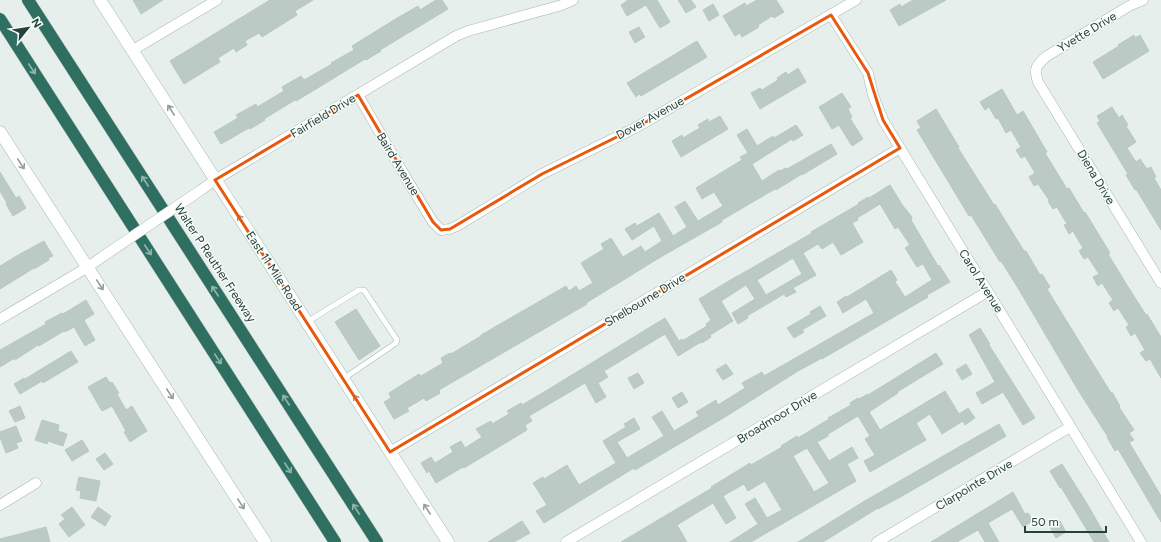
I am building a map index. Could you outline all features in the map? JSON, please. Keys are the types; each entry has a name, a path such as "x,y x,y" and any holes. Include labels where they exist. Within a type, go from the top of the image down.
{"highway":[{"name":"Walter P Reuther Freeway","path":"28,0 377,542"},
{"path":"0,19 335,542"}],"main road":[{"name":"East 11 Mile Road","path":"100,0 448,542"},
{"path":"0,133 88,266 265,542"}],"street":[{"path":"132,50 217,0"},
{"name":"Fairfield Drive","path":"0,319 88,266 215,180 450,40 468,31 562,5 573,0"},
{"name":"Dover Avenue","path":"441,230 450,229 457,226 542,174 637,127 856,0"},
{"name":"Yvette Drive","path":"1035,69 1047,56 1129,6 1143,0"},
{"name":"Carol Avenue","path":"831,15 868,73 883,120 1141,542"},
{"name":"Diena Drive","path":"1035,69 1038,82 1161,283"},
{"name":"Baird Avenue","path":"358,95 409,183 433,222 441,230"},
{"name":"Shelbourne Drive","path":"390,452 900,148"},
{"name":"Broadmoor Drive","path":"566,542 988,292"},
{"name":"Clarpointe Drive","path":"877,542 1070,427"},
{"path":"0,505 36,483"}],"lane":[{"path":"307,322 359,290 364,290 397,340 396,344 343,379"}],"highlighted area":[{"path":"831,15 868,73 883,120 900,148 390,452 215,180 358,95 433,222 441,230 450,229 542,174 637,127"}],"building":[{"path":"133,0 163,0 141,14"},
{"path":"270,0 313,0 295,11 297,15 262,37 259,33 245,41 247,45 236,52 234,48 218,58 220,62 184,84 170,61"},
{"path":"436,0 442,0 448,9 366,60 365,59 296,101 295,100 250,129 249,128 221,144 214,132 238,118 236,115 256,104 257,107 284,91 282,87 301,76 304,80 332,64 331,63 354,50 352,46 418,6 420,10"},
{"path":"628,0 657,0 670,22 660,28 646,5 627,16 621,5"},
{"path":"678,0 691,0 696,7 686,13"},
{"path":"757,0 776,0 784,12 774,18 772,16 758,25 759,27 742,37 740,33 735,36 723,16 745,3 746,6"},
{"path":"913,0 946,0 899,26 890,10 900,4 901,7"},
{"path":"713,4 719,15 709,21 703,10"},
{"path":"639,27 645,37 635,43 629,32"},
{"path":"1134,35 1135,38 1140,35 1149,51 1103,79 1093,62"},
{"path":"697,41 707,57 641,96 639,94 636,97 627,83"},
{"path":"798,68 806,82 760,109 751,93 760,88 762,90 778,80 777,78 786,72 788,75"},
{"path":"1002,89 1017,115 1023,111 1047,152 1045,153 1067,189 1069,188 1084,213 1085,212 1110,253 1108,254 1161,337 1161,378 1150,359 1146,361 1140,353 1145,350 1135,333 1131,336 1126,327 1129,325 1118,308 1114,311 1109,303 1113,300 1102,283 1098,286 1093,277 1099,274 1088,257 1084,259 1079,251 1083,248 1073,231 1069,234 1064,225 1067,224 1057,207 1053,209 1048,201 1049,200 1038,184 1034,186 1029,177 1035,173 1025,156 1021,158 1016,150 1021,147 1011,130 1006,133 998,118 996,119 989,107 985,110 980,102"},
{"path":"842,93 851,107 848,109 852,117 850,118 863,139 852,146 839,125 832,129 819,107"},
{"path":"1112,107 1119,118 1122,115 1128,125 1126,126 1136,142 1127,148 1136,162 1140,159 1147,169 1151,167 1156,177 1154,178 1161,190 1161,230 1126,175 1128,174 1097,123 1100,121 1097,116"},
{"path":"936,109 959,147 958,148 994,205 995,204 1024,251 1026,251 1040,275 1042,274 1050,287 1047,289 1111,393 1112,392 1120,406 1119,407 1134,430 1129,433 1134,440 1129,442 1161,496 1161,522 1118,449 1115,451 1018,288 971,215 969,216 917,130 921,128 917,121"},
{"path":"720,116 728,129 681,157 672,141 682,135 683,138 700,128 698,125 708,119 709,122"},
{"path":"796,125 803,135 793,141 792,139 752,164 762,181 779,170 787,169 831,144 837,154 722,220 722,222 659,258 586,303 587,304 439,390 440,393 426,401 424,398 407,408 409,411 394,419 384,402 391,398 389,393 419,374 421,376 443,363 441,358 450,353 451,354 566,286 569,291 576,286 579,291 593,283 581,263 604,249 601,244 611,238 623,257 641,246 645,252 662,241 654,226 632,240 625,229 635,223 637,226 659,213 673,236 687,227 675,207 685,201 698,221 723,206 714,192 702,199 696,188 742,160 740,157 748,153 737,135 747,129 757,146 773,136 774,138"},
{"path":"0,172 16,198 19,196 26,208 13,216 0,191"},
{"path":"890,185 912,217 911,220 918,232 938,266 939,265 950,282 927,295 928,297 822,359 798,371 725,417 635,470 634,468 544,523 536,511 547,505 533,483 543,477 544,479 567,465 579,485 616,463 603,441 626,427 624,424 634,418 640,429 617,442 627,458 664,436 652,417 662,411 674,431 699,416 696,412 716,400 718,405 745,388 742,383 762,372 764,376 874,313 866,299 843,313 837,302 846,296 847,297 891,270 897,280 895,282 905,297 932,280 923,264 917,267 905,248 910,245 898,227 895,229 880,204 857,218 858,220 852,223 863,242 841,255 833,242 822,249 818,244 803,253 816,275 793,288 796,292 786,297 784,294 747,316 748,318 738,324 732,313 755,299 746,285 721,301 733,321 710,335 711,337 702,343 701,342 678,356 665,334 604,371 608,377 598,383 606,397 596,403 585,383 529,416 532,421 525,425 527,430 464,468 463,467 436,483 429,471 427,473 421,463 431,457 435,463 453,452 450,447 461,441 465,448 482,437 476,429 491,421 492,424 509,414 507,411 521,403 522,405 665,318 679,341 682,339 682,341 707,326 706,324 711,320 699,299 812,233 811,232 859,204 858,203 868,197 869,198","holes":["793,258 802,274 766,295 757,280"]},
{"path":"44,241 53,256 48,258 49,260 0,289 0,266"},
{"path":"86,300 94,314 84,320 95,340 85,346 74,327 65,332 64,331 39,346 38,345 15,360 15,358 0,367 0,350 46,324 45,322 62,313 63,314"},
{"path":"820,306 826,316 802,330 804,332 794,338 787,328 811,314 810,312"},
{"path":"356,309 380,346 359,360 335,322"},
{"path":"980,328 1035,418 1023,425 1003,392 982,404 976,393 995,382 969,335"},
{"path":"71,351 78,362 43,383 42,381 20,394 14,384"},
{"path":"936,353 943,364 897,392 898,393 869,412 880,430 945,391 959,414 968,408 975,418 965,425 963,421 942,434 930,414 916,423 926,440 870,472 864,461 875,455 865,439 870,436 858,416 817,442 829,461 852,447 858,458 847,464 856,481 751,542 730,542 758,524 745,504 755,498 767,518 782,510 765,481 748,491 744,484 723,496 736,518 726,524 713,503 677,525 687,542 621,542 712,488 711,487 750,463 751,465 782,447 781,446 797,436 798,438 851,405 850,403 858,398 859,399","holes":["807,448 829,483 814,492 793,456"]},
{"path":"726,364 733,374 723,380 716,370"},
{"path":"966,364 972,374 962,380 956,370"},
{"path":"638,373 644,383 634,389 628,378"},
{"path":"106,377 110,383 112,382 119,393 117,394 126,410 132,406 147,431 130,442 124,432 126,431 112,406 102,411 88,387"},
{"path":"682,392 688,402 678,408 672,398"},
{"path":"20,406 25,418 15,422 9,411"},
{"path":"42,420 59,425 58,431 67,434 63,446 48,441 47,444 35,440"},
{"path":"999,424 1006,436 996,442 902,496 878,508 823,542 798,542 863,502"},
{"path":"16,426 22,441 16,443 18,448 6,453 0,437 0,432"},
{"path":"82,440 89,451 72,461 65,450"},
{"path":"105,453 113,464 104,470 96,459"},
{"path":"1062,464 1109,542 1094,542 1061,487 1060,488 1050,471"},
{"path":"79,477 100,481 96,501 80,498 81,491 76,490"},
{"path":"1013,492 1025,514 1028,513 1033,521 1023,527 1012,509 988,523 999,542 985,542 978,530 957,542 931,542"},
{"path":"72,507 85,525 69,537 59,524 65,519 61,515"},
{"path":"98,507 111,516 105,526 91,517"},
{"path":"522,521 530,533 514,542 488,542"},
{"path":"1060,521 1066,532 1056,538 1050,527"},
{"path":"46,527 50,542 0,542 0,539"}]}
